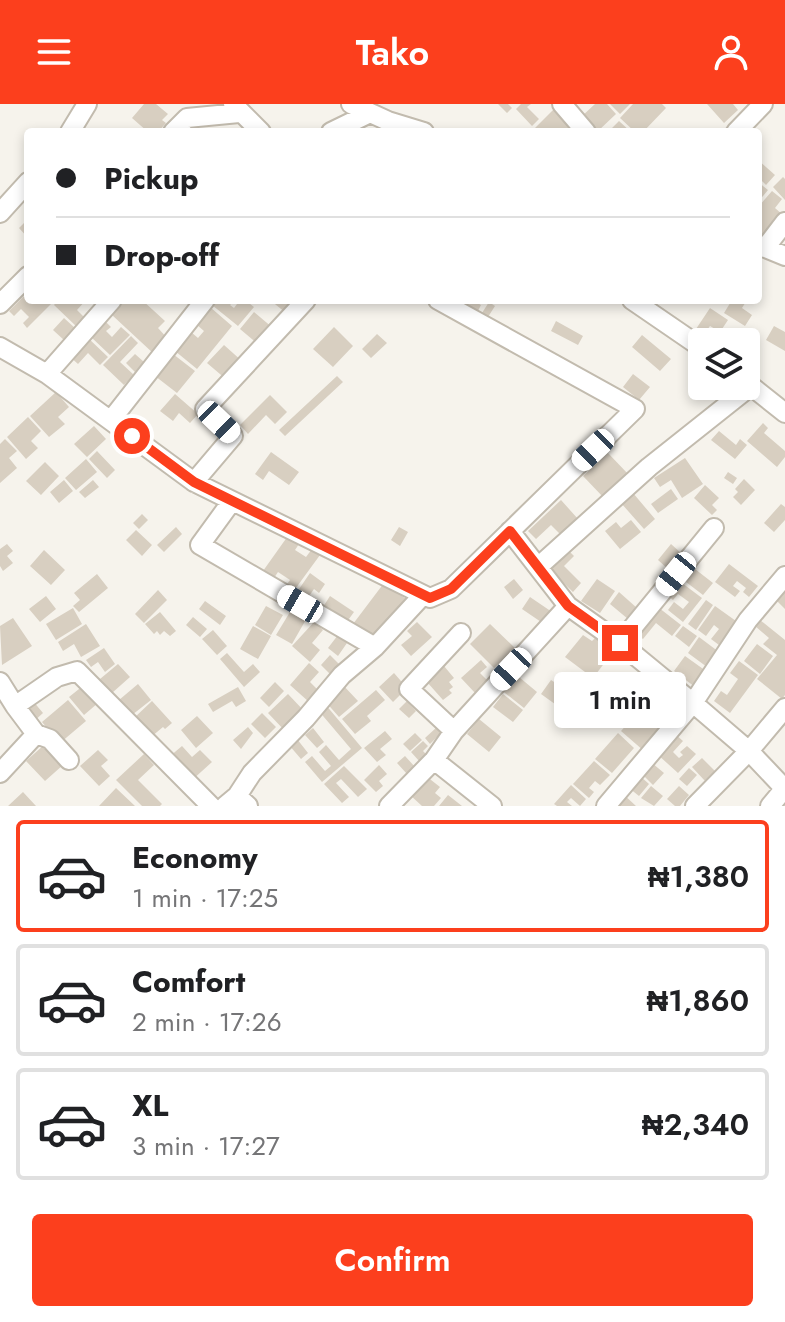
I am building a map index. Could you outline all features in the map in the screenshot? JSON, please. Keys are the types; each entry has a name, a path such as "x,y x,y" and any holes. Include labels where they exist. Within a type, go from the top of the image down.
{"street":[{"path":"72,128 87,104"},
{"path":"351,104 413,128"},
{"path":"562,104 583,128"},
{"path":"740,128 763,104"},
{"path":"177,128 187,118 236,108 257,128"},
{"path":"339,128 370,113"},
{"path":"0,213 24,186"},
{"path":"762,245 785,222"},
{"path":"762,246 785,256"},
{"path":"0,304 24,280"},
{"path":"47,374 108,304"},
{"path":"111,420 202,304"},
{"path":"194,482 233,436 205,409 302,304"},
{"path":"0,347 47,374 194,482 430,598 451,589 635,409 445,304"},
{"path":"638,304 688,338"},
{"path":"760,393 785,413"},
{"path":"538,567 649,467 730,400"},
{"path":"232,501 200,545 375,647"},
{"path":"620,643 714,528"},
{"path":"510,531 568,606 620,643 693,703 749,751 785,789 770,806"},
{"path":"606,806 693,703 748,620 785,576"},
{"path":"237,803 252,773 306,718 342,675 375,647 423,595"},
{"path":"389,806 434,760 454,731 568,606"},
{"path":"454,731 409,689 461,633"},
{"path":"15,706 57,677 77,671 211,806"},
{"path":"0,682 36,734 50,739 69,760"},
{"path":"695,806 749,751 785,708"},
{"path":"0,773 36,734"},
{"path":"434,760 492,806"}],"building":[{"path":"144,104 156,104 168,114 162,120 166,123 162,128 143,128 132,118"},
{"path":"498,104 508,104 512,108 507,113"},
{"path":"521,104 531,104 527,107 539,119 532,126 516,109"},
{"path":"595,104 607,104 616,114 601,128 593,128 581,117"},
{"path":"610,104 630,104 620,114"},
{"path":"633,104 662,104 666,108 647,128 631,128 620,118"},
{"path":"707,104 733,104 738,110 724,123"},
{"path":"555,108 574,128 535,128"},
{"path":"619,121 627,128 612,128"},
{"path":"762,164 775,175 766,185 762,181"},
{"path":"783,177 785,179 785,200 773,187"},
{"path":"772,191 782,199 775,208 783,215 764,236 762,234 762,202"},
{"path":"24,296 24,304 51,304 27,328 23,323 29,317 21,309 14,316 9,311"},
{"path":"82,304 77,310 86,319 78,328 54,305"},
{"path":"122,304 146,304 165,321 158,328 168,339 154,354 112,315"},
{"path":"231,304 234,308 237,304 250,304 254,307 238,326 212,305"},
{"path":"275,304 294,304 286,313"},
{"path":"462,304 481,305 477,313"},
{"path":"488,304 495,306 488,317 482,313"},
{"path":"730,304 744,304 742,308 752,315 745,326 724,313"},
{"path":"210,307 232,326 197,369 175,351 191,332 198,338 204,331 196,324"},
{"path":"710,308 728,320 723,328 697,328"},
{"path":"254,312 273,328 259,345 240,329"},
{"path":"64,318 76,329 65,341 53,330"},
{"path":"556,321 583,336 578,345 551,331"},
{"path":"106,322 111,327 106,331 112,337 121,327 130,335 110,355 91,337"},
{"path":"774,326 785,332 785,351 766,340"},
{"path":"334,327 353,346 333,367 313,349"},
{"path":"377,334 387,343 371,358 362,349"},
{"path":"642,335 671,359 660,371 632,347"},
{"path":"131,336 138,343 120,362 134,375 124,385 103,365"},
{"path":"87,337 108,357 100,365 88,353 78,364 69,356"},
{"path":"224,345 243,362 227,380 207,363"},
{"path":"135,354 144,362 135,372 126,363"},
{"path":"173,354 195,371 177,393 155,376"},
{"path":"633,374 650,387 639,400 623,387"},
{"path":"337,376 343,382 285,436 279,430"},
{"path":"56,392 69,407 58,417 65,424 49,437 30,416"},
{"path":"175,394 198,414 190,423 179,413 173,421 160,411"},
{"path":"270,395 287,412 275,424 266,415 248,434 240,425"},
{"path":"28,417 41,431 31,441 38,448 26,459 7,437"},
{"path":"763,423 768,428 764,433 785,451 785,457 777,467 747,441"},
{"path":"94,426 106,439 87,457 74,444"},
{"path":"719,431 736,445 740,439 747,445 735,459 711,440"},
{"path":"5,439 17,451 9,458 17,468 0,483 0,444"},
{"path":"97,451 115,470 107,478 89,459"},
{"path":"271,452 299,472 289,485 269,471 263,480 255,474"},
{"path":"608,453 629,475 604,498 583,476"},
{"path":"685,458 703,484 682,498 671,480 660,487 654,478"},
{"path":"86,459 97,472 76,490 65,478"},
{"path":"45,462 59,476 41,495 26,481"},
{"path":"728,472 737,478 733,484 724,478"},
{"path":"744,479 755,490 741,505 733,497 738,492 735,489"},
{"path":"64,480 73,491 59,503 50,492"},
{"path":"93,480 99,487 85,498 79,492"},
{"path":"705,485 719,498 712,505 717,510 712,515 694,498"},
{"path":"671,489 678,499 658,513 651,504"},
{"path":"633,493 655,519 644,529 621,503"},
{"path":"561,500 578,519 561,535 551,525 536,539 528,531"},
{"path":"781,504 785,507 785,520 774,532 764,523"},
{"path":"142,514 148,520 139,529 133,523"},
{"path":"631,520 641,532 620,549 605,531 616,522 621,528"},
{"path":"176,527 182,534 164,552 157,545"},
{"path":"399,527 408,532 400,546 391,540"},
{"path":"136,530 152,545 142,556 126,540"},
{"path":"290,533 301,541 295,550 306,557 312,549 320,555 293,592 285,587 290,580 278,572 274,578 263,571"},
{"path":"7,544 13,551 7,556 13,563 3,571 0,549"},
{"path":"671,544 681,553 668,569 658,560"},
{"path":"566,548 574,556 564,566 581,583 573,592 548,568"},
{"path":"44,550 65,570 51,585 30,566"},
{"path":"729,564 758,586 749,597 743,592 746,588 737,581 733,586 740,591 735,597 715,582"},
{"path":"695,569 713,583 703,595 686,582"},
{"path":"310,573 325,584 319,593 314,589 307,599 297,592"},
{"path":"97,574 108,588 79,612 73,606 80,600 74,593"},
{"path":"514,579 523,590 513,599 504,587"},
{"path":"597,579 615,591 600,613 581,601"},
{"path":"678,580 702,598 683,622 668,610 674,602 683,609 689,602 678,594 673,600 666,594"},
{"path":"384,583 406,599 375,640 353,624"},
{"path":"785,584 785,609 773,597"},
{"path":"158,590 167,600 144,623 135,614"},
{"path":"619,592 637,608 628,619 610,604"},
{"path":"46,596 56,609 40,622 29,609"},
{"path":"330,596 354,612 346,623 323,607"},
{"path":"530,597 552,612 544,624 522,609"},
{"path":"706,600 713,605 696,630 688,624"},
{"path":"205,601 226,616 220,625 199,609"},
{"path":"654,604 681,625 672,636 656,623 643,639 632,631"},
{"path":"266,606 283,615 271,635 255,625"},
{"path":"715,606 736,621 719,645 711,639 719,629 714,625 706,636 698,630"},
{"path":"293,607 308,616 292,644 276,635"},
{"path":"73,608 82,624 56,640 46,624"},
{"path":"160,612 176,631 170,636 164,631 160,635 157,631 154,634 145,624"},
{"path":"193,617 207,629 200,637 186,625"},
{"path":"13,618 32,646 2,665 0,626"},
{"path":"760,620 785,640 785,695 782,699 757,679 777,655 763,644 769,638 755,626"},
{"path":"314,622 323,630 312,643 320,650 310,662 292,646"},
{"path":"417,622 432,637 411,656 401,645 412,636 407,631"},
{"path":"86,624 100,646 81,657 74,644 63,651 58,642"},
{"path":"490,624 515,648 494,668 470,644"},
{"path":"253,626 271,636 258,659 240,649"},
{"path":"683,626 697,636 689,647 675,636"},
{"path":"213,630 227,646 217,655 202,639"},
{"path":"338,635 347,643 338,656 328,648"},
{"path":"583,635 592,641 595,638 606,646 602,652 609,657 593,678 565,657"},
{"path":"699,637 719,652 707,667 688,653"},
{"path":"757,644 773,656 760,674 744,661"},
{"path":"104,648 115,664 105,672 98,662 91,667 86,660"},
{"path":"227,653 244,672 253,664 260,672 244,687 220,659"},
{"path":"330,655 340,665 334,678 321,665"},
{"path":"685,656 706,671 695,687 674,671"},
{"path":"481,660 487,667 480,673 489,682 476,694 461,678"},
{"path":"739,661 758,675 730,713 714,701 721,691 727,695 738,679 730,673"},
{"path":"309,663 319,672 310,682 319,691 309,702 290,685"},
{"path":"118,664 130,677 112,693 100,679"},
{"path":"444,666 454,678 449,682 453,687 449,690 452,693 443,700 427,682"},
{"path":"394,673 407,688 393,702 379,687"},
{"path":"510,676 516,681 519,677 537,692 524,708 500,689"},
{"path":"551,680 562,687 557,694 571,705 566,712 541,694"},
{"path":"275,682 284,691 269,707 260,698"},
{"path":"138,684 151,700 132,715 119,700"},
{"path":"342,684 358,701 339,717 324,700"},
{"path":"84,685 98,703 84,715 69,697"},
{"path":"238,687 246,701 236,707 232,701 213,712 208,704"},
{"path":"376,690 385,700 367,716 371,721 355,734 342,719"},
{"path":"657,691 679,711 644,751 621,731"},
{"path":"288,694 305,712 285,731 268,713"},
{"path":"503,694 523,710 513,722 493,707"},
{"path":"68,700 86,721 60,743 42,722"},
{"path":"33,701 43,713 32,723 21,710"},
{"path":"152,701 172,723 151,737 134,718"},
{"path":"407,701 416,711 409,718 399,709"},
{"path":"325,704 362,748 322,782 305,762 312,756 325,771 331,766 319,752 326,745 339,760 351,749 318,710"},
{"path":"262,713 276,727 265,738 251,724"},
{"path":"197,716 213,733 196,748 181,730"},
{"path":"479,719 501,737 489,752 467,734"},
{"path":"248,727 253,733 241,749 233,740"},
{"path":"437,727 442,732 430,744 425,738"},
{"path":"313,728 324,742 317,748 305,735"},
{"path":"385,731 392,739 380,749 386,755 377,762 364,748"},
{"path":"415,733 422,740 410,751 403,744"},
{"path":"618,733 634,748 612,773 595,759"},
{"path":"675,734 683,741 673,752 679,758 683,755 680,752 687,746 696,754 678,773 657,754"},
{"path":"297,739 308,753 301,759 289,745"},
{"path":"423,741 428,746 423,751 428,756 420,762 411,752"},
{"path":"44,745 63,765 45,781 26,761"},
{"path":"182,746 192,757 200,750 212,762 191,781 169,757"},
{"path":"98,750 108,760 101,766 110,776 99,786 80,766"},
{"path":"144,754 154,765 138,780 162,804 160,806 142,806 116,780"},
{"path":"405,756 415,767 407,774 397,763"},
{"path":"702,758 715,771 705,781 692,767"},
{"path":"594,761 610,775 600,785 595,781 589,788 594,792 589,798 573,784"},
{"path":"652,763 664,773 653,785 642,774"},
{"path":"379,765 387,774 379,781 383,786 376,792 364,780"},
{"path":"344,766 367,789 358,797 341,779 336,783 349,797 342,803 324,784"},
{"path":"689,768 697,775 687,786 679,779"},
{"path":"426,776 440,787 435,793 441,798 434,806 422,806 410,795"},
{"path":"640,776 649,784 639,796 629,788"},
{"path":"571,785 586,799 580,806 571,798 567,802 572,806 554,804"},
{"path":"651,786 663,796 654,806 641,798"},
{"path":"679,786 689,795 680,806 675,806 667,799"},
{"path":"116,788 135,806 99,806"},
{"path":"23,792 36,806 8,806"},
{"path":"622,793 636,806 611,806"},
{"path":"448,795 462,806 439,806"}],"route":[{"path":"132,436 194,482 430,598 451,589 510,531 568,606 620,643"}]}
